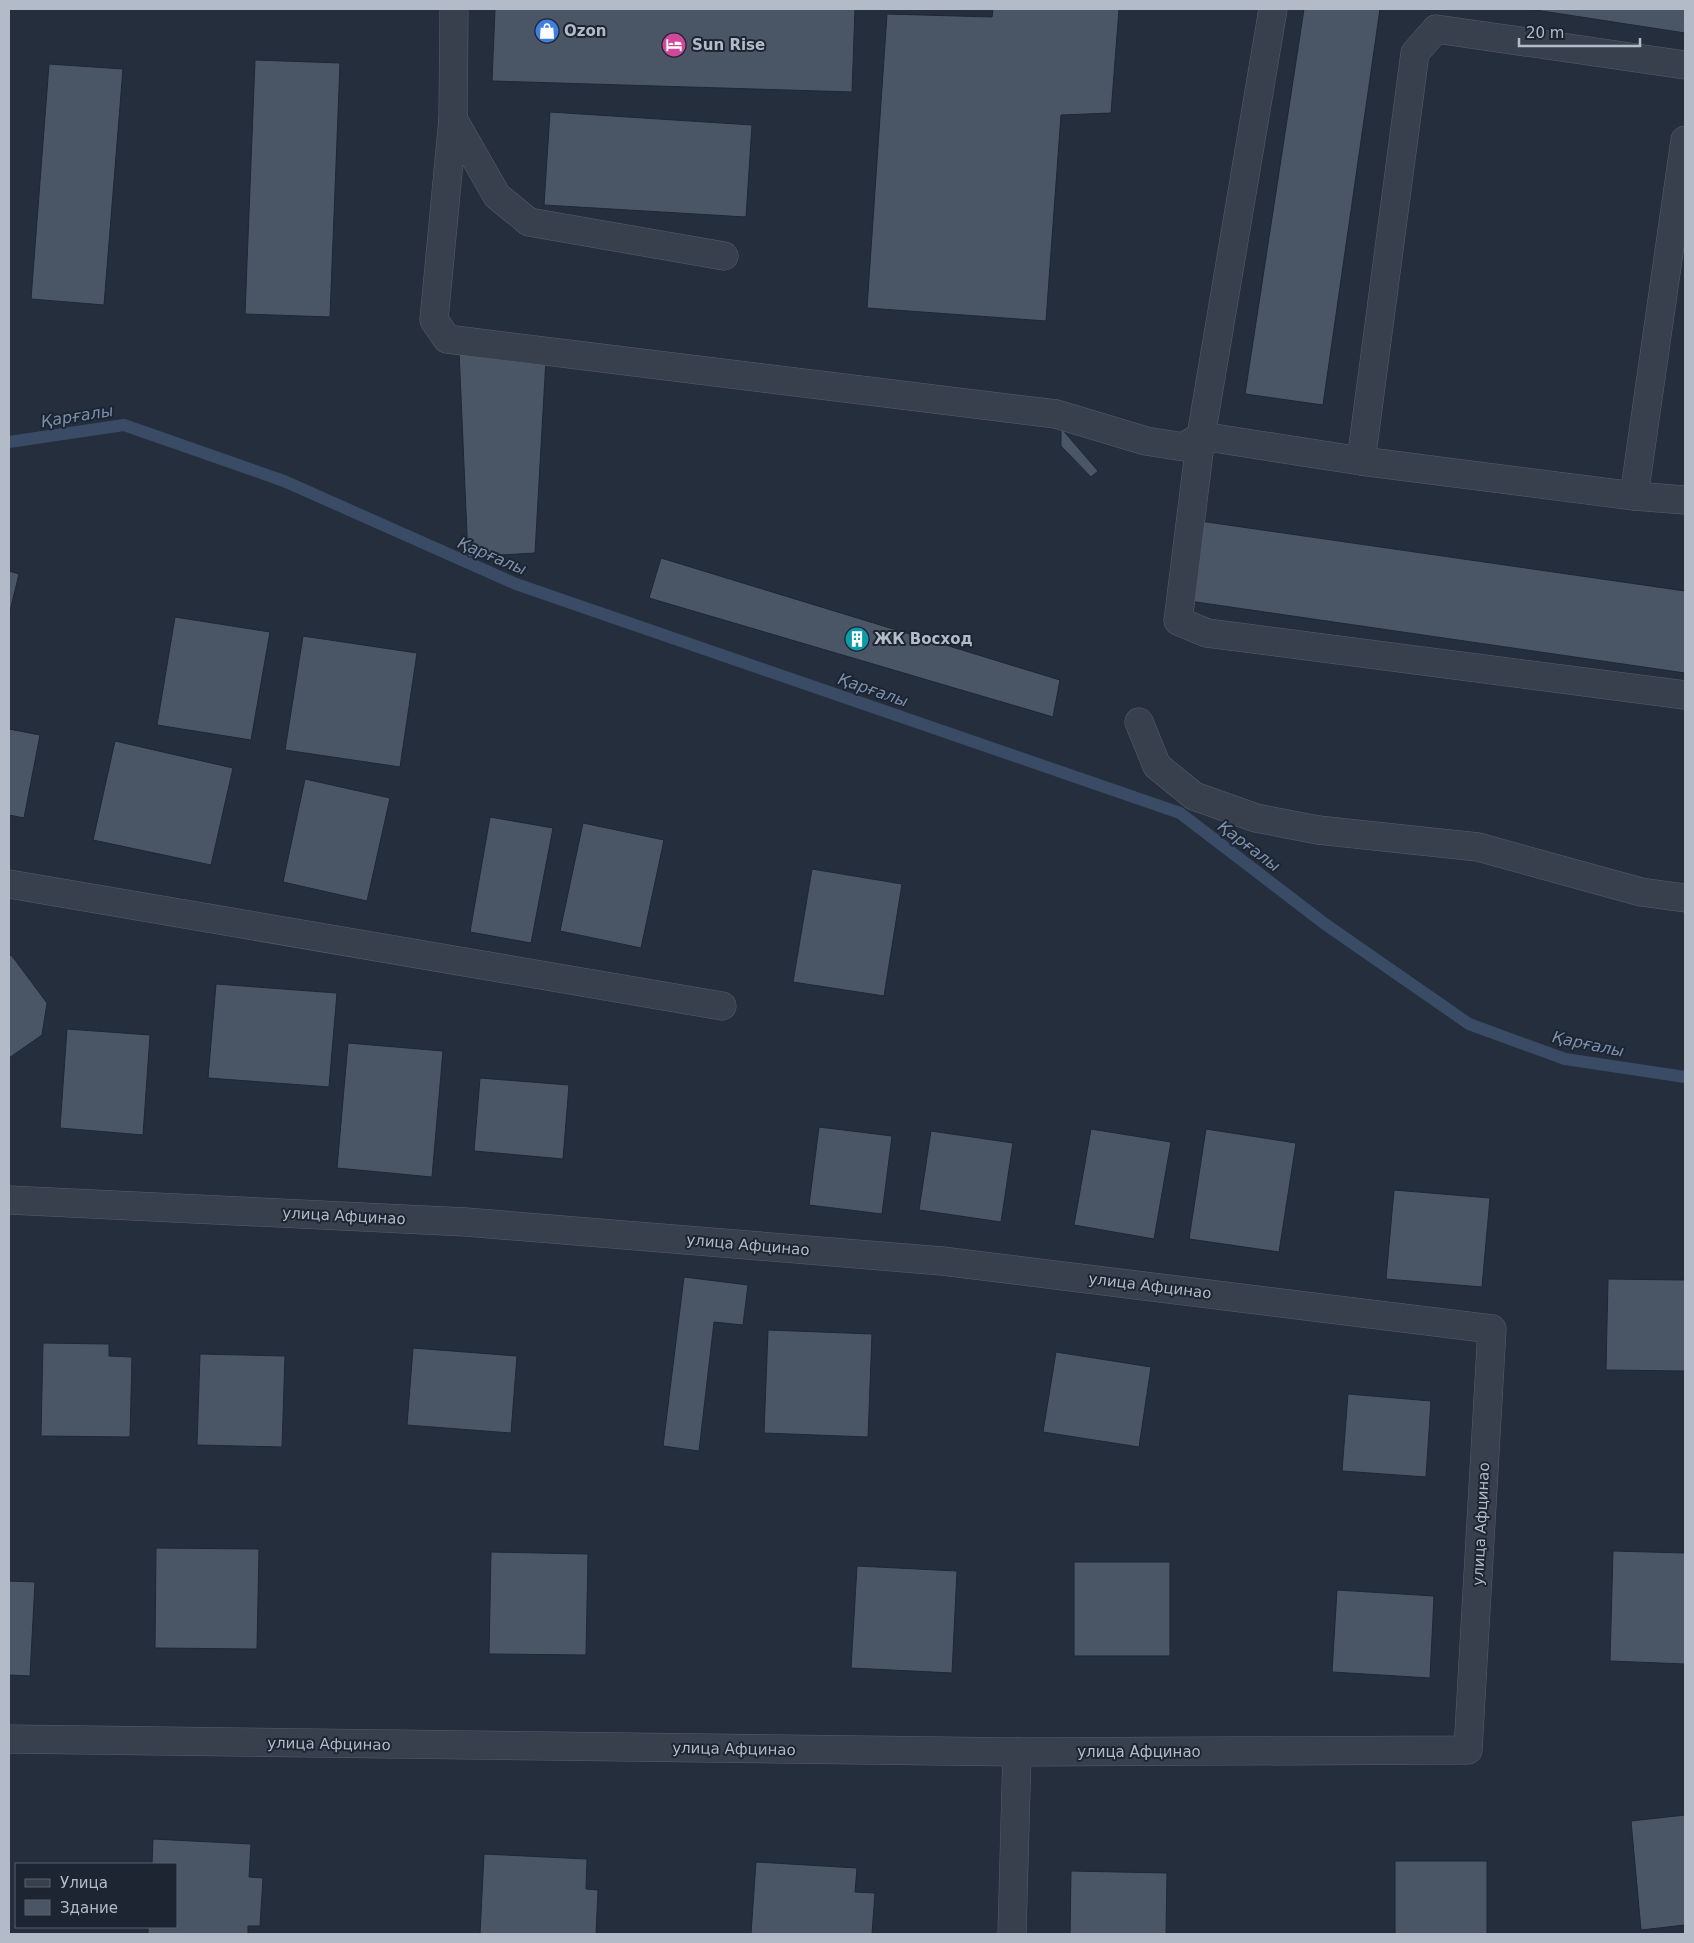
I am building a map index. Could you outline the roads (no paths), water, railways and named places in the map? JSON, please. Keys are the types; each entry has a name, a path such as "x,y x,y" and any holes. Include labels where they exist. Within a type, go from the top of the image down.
{"lane":[{"path":"454,9 453,119 434,320 447,339 1056,414 1146,441 1184,447 1201,436 1361,461 1634,496 1685,500"},
{"path":"1273,9 1201,436 1178,621 1207,633 1685,695"},
{"path":"1361,461 1415,53 1436,29 1685,64"},
{"path":"453,119 497,196 529,222 724,256"},
{"path":"1634,496 1685,140"},
{"path":"1139,722 1156,766 1194,796 1256,818 1318,830 1478,848 1641,892 1685,898"},
{"path":"9,884 722,1006"},
{"name":"улица Афцинао","path":"9,1200 466,1222 942,1260 1492,1329 1468,1750 1017,1752 9,1739"},
{"path":"1012,1934 1017,1752"}],"waterway":[{"name":"Қарғалы","path":"9,442 124,425 284,481 516,584 1180,813 1325,924 1469,1024 1565,1059 1685,1077"}],"place":[{"name":"Ozon","path":"547,31"},
{"name":"Sun Rise","path":"674,45"},
{"name":"ЖК Восход","path":"857,639"}]}
